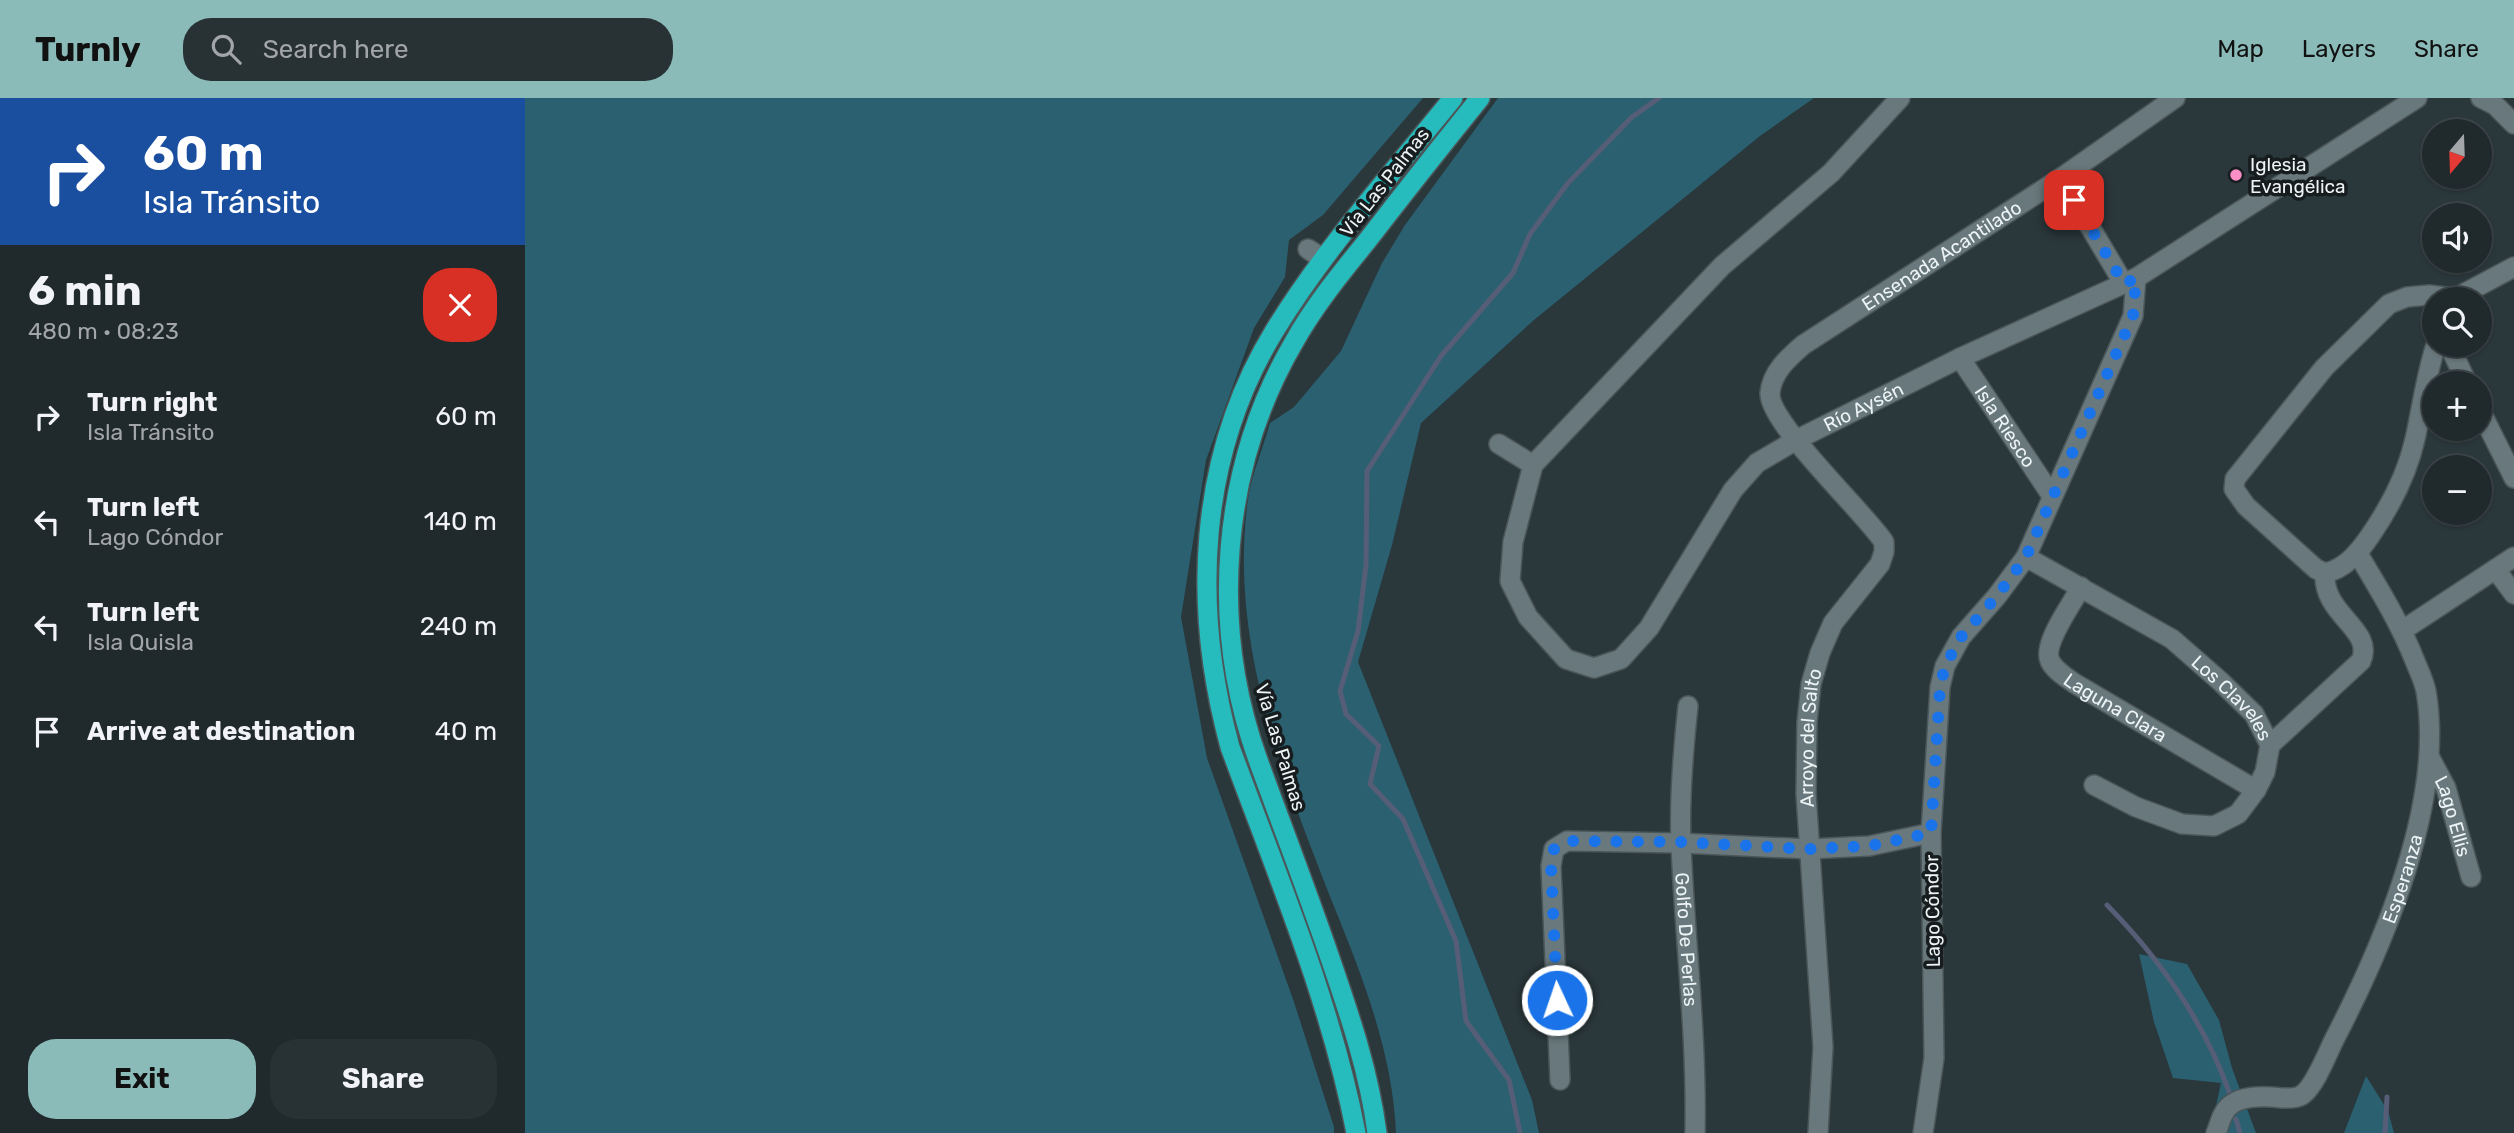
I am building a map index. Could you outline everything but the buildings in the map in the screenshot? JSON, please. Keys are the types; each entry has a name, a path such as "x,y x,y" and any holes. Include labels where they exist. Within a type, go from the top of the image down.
{"highway":[{"name":"Vía Las Palmas","path":"1356,1133 1339,1059 1315,978 1230,747 1211,661 1206,564 1212,507 1221,463 1248,385 1273,332 1316,254 1453,98"},
{"name":"Vía Las Palmas","path":"1377,1133 1367,1070 1256,755 1243,710 1232,647 1229,578 1231,533 1252,432 1273,380 1294,340 1356,255 1480,98"}],"street":[{"name":"Río Aysén","path":"1900,98 1831,173 1722,266 1533,465 1513,542 1510,581 1528,617 1566,659 1594,668 1621,659 1649,628 1733,490 1757,463 1796,440 1960,358 2130,281 2417,98"},
{"name":"Ensenada Acantilado","path":"1796,440 1774,410 1770,394 1782,364 1803,345 2061,178 2175,98"},
{"path":"2481,98 2495,105 2514,124"},
{"path":"2061,178 2130,281"},
{"path":"2476,287 2514,267"},
{"name":"Lago Cóndor","path":"1923,1133 1934,1058 1931,833 1940,687 1945,666 1961,637 2026,557 2133,316 2130,281"},
{"path":"2422,296 2407,297 2389,304 2324,368 2235,479 2234,489 2246,506 2316,569 2326,573 2334,571 2358,554 2384,515 2404,476 2433,357"},
{"name":"Isla Riesco","path":"1960,358 2052,496"},
{"path":"2492,434 2514,478"},
{"name":"Arroyo del Salto","path":"1796,440 1884,542 1880,564 1833,623 1811,684 1807,734 1809,849 1823,1047 1818,1133"},
{"path":"1499,443 1533,465"},
{"name":"Esperanza","path":"2216,1133 2225,1111 2239,1101 2258,1095 2293,1098 2302,1095 2314,1080 2376,949 2405,871 2422,806 2430,758 2426,689 2403,630 2358,554"},
{"name":"Los Claveles","path":"2026,557 2172,639 2255,714 2270,745 2265,772 2256,790 2238,814 2214,826 2182,824 2136,807 2094,785"},
{"path":"2403,630 2514,558"},
{"path":"2496,570 2514,594"},
{"path":"2270,745 2361,661 2365,652 2362,639 2328,598 2324,586 2326,573"},
{"name":"Laguna Clara","path":"2081,587 2049,645 2049,660 2057,671 2256,790"},
{"name":"Golfo De Perlas","path":"1688,706 1682,766 1680,842 1696,1074 1695,1133"},
{"name":"Lago Ellis","path":"2430,758 2446,788 2471,877"},
{"path":"1560,1080 1551,866 1554,849 1567,841 1680,842 1809,849 1869,846 1931,833"}],"shaded area":[{"path":"525,98 1423,98 1323,215 1289,240 1285,277 1254,328 1206,460 1181,617 1207,758 1294,1002 1334,1133 525,1133"},
{"path":"1498,98 1814,98 1760,136 1534,320 1421,423 1392,545 1358,662 1532,1100 1539,1133 1396,1133 1389,1076 1375,1019 1280,760 1253,658 1246,606 1244,553 1248,499 1270,423 1294,407 1341,351 1382,263 1405,225"},
{"path":"2139,954 2187,964 2219,1020 2232,1068 2256,1133 2210,1133 2221,1083 2173,1078 2154,1022"},
{"path":"2366,1076 2388,1111 2394,1133 2344,1133"}],"waterway":[{"path":"1520,1133 1509,1080 1466,1021 1456,941 1403,819 1370,784 1379,746 1346,714 1340,691 1358,631 1366,565 1367,471 1441,356 1513,273 1530,234 1568,183 1632,117 1659,98"},
{"path":"2107,905 2146,948 2180,995 2209,1044 2231,1097"},
{"path":"2385,1133 2387,1097"},
{"path":"2236,1119 2240,1133"}],"place":[{"name":"Iglesia Evangélica","path":"2236,175"}],"route":[{"path":"1557,1000 1551,866 1554,849 1567,841 1680,842 1809,849 1869,846 1931,833 1940,687 1945,666 1961,637 2026,557 2133,316 2136,278 2124,284 2074,200"}]}
